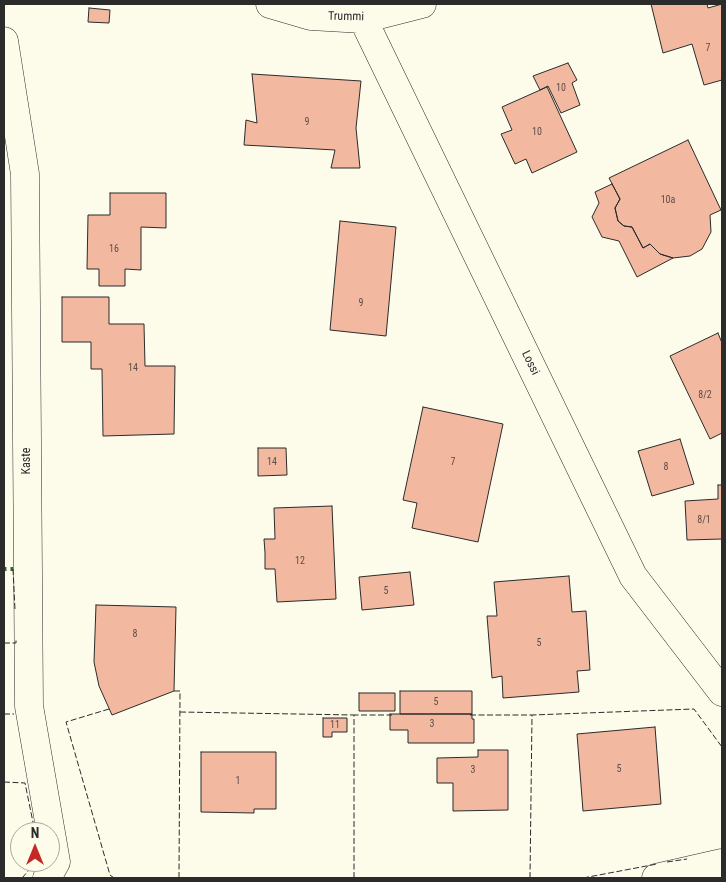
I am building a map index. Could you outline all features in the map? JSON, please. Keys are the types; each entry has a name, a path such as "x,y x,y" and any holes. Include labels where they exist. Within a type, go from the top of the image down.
{"street":[{"name":"Trummi","path":"270,4 311,16 363,19 422,4"},
{"name":"Lossi","path":"363,19 633,576 722,692"},
{"name":"Kaste","path":"4,40 25,174 29,706 56,862 47,878"},
{"path":"656,878 722,863"}],"building":[{"path":"651,4 707,4 708,8 722,4 722,80 704,85 692,44 663,53"},
{"path":"89,8 110,10 109,23 88,22"},
{"path":"568,63 577,80 572,83 580,105 561,113 548,86 540,90 533,76"},
{"path":"252,74 361,81 356,128 360,168 331,168 335,150 244,145 246,120 257,123"},
{"path":"547,87 577,152 532,173 526,159 515,164 501,134 512,130 502,107"},
{"path":"688,140 721,210 710,215 711,232 702,249 690,256 673,258 660,254 650,244 643,248 632,227 624,226 618,221 615,208 620,199 609,178"},
{"path":"612,184 620,199 615,208 618,221 624,226 632,227 643,248 650,244 660,254 673,258 637,277 619,241 602,237 592,217 599,203 595,192"},
{"path":"110,193 166,193 166,228 141,227 141,270 125,269 125,286 99,286 99,269 87,269 88,215 110,215"},
{"path":"340,221 396,227 386,336 330,330"},
{"path":"62,297 109,297 109,324 144,324 145,366 175,366 174,434 103,436 102,369 91,369 91,342 62,342"},
{"path":"718,333 722,343 722,433 710,439 670,356"},
{"path":"423,407 503,424 478,542 412,528 417,503 403,500"},
{"path":"680,439 694,484 652,496 638,451"},
{"path":"258,448 286,448 287,475 258,476"},
{"path":"718,485 722,485 722,539 687,540 685,501 718,499"},
{"path":"332,506 336,599 277,602 275,569 265,569 264,539 275,539 274,508"},
{"path":"410,572 414,605 362,610 359,577"},
{"path":"569,576 572,612 586,611 590,670 577,671 579,692 503,698 502,676 492,678 487,616 497,616 494,582"},
{"path":"96,605 176,607 174,691 112,715 99,686 94,662"},
{"path":"400,691 472,691 472,714 400,714"},
{"path":"359,693 395,693 395,711 359,711"},
{"path":"390,714 472,714 472,719 474,719 474,743 408,743 408,730 390,730"},
{"path":"323,718 347,718 347,732 332,732 332,737 323,737"},
{"path":"655,727 661,804 583,811 577,734"},
{"path":"478,750 508,750 508,810 453,811 453,783 437,783 437,758 478,757"},
{"path":"201,752 276,752 276,809 254,809 254,813 201,812"}],"hedge":[{"path":"4,569 13,569"}],"fence":[{"path":"13,569 15,610"},
{"path":"4,643 16,643 16,640"},
{"path":"174,691 180,691 179,878"},
{"path":"109,709 66,722 110,875 114,878"},
{"path":"530,878 532,715 694,709 722,747"},
{"path":"180,712 354,715"},
{"path":"4,714 14,714"},
{"path":"354,878 354,715 392,715"},
{"path":"470,715 532,715"},
{"path":"4,782 25,783 33,822"},
{"path":"667,862 687,859"},
{"path":"583,878 657,864"},
{"path":"22,878 27,872"}]}
